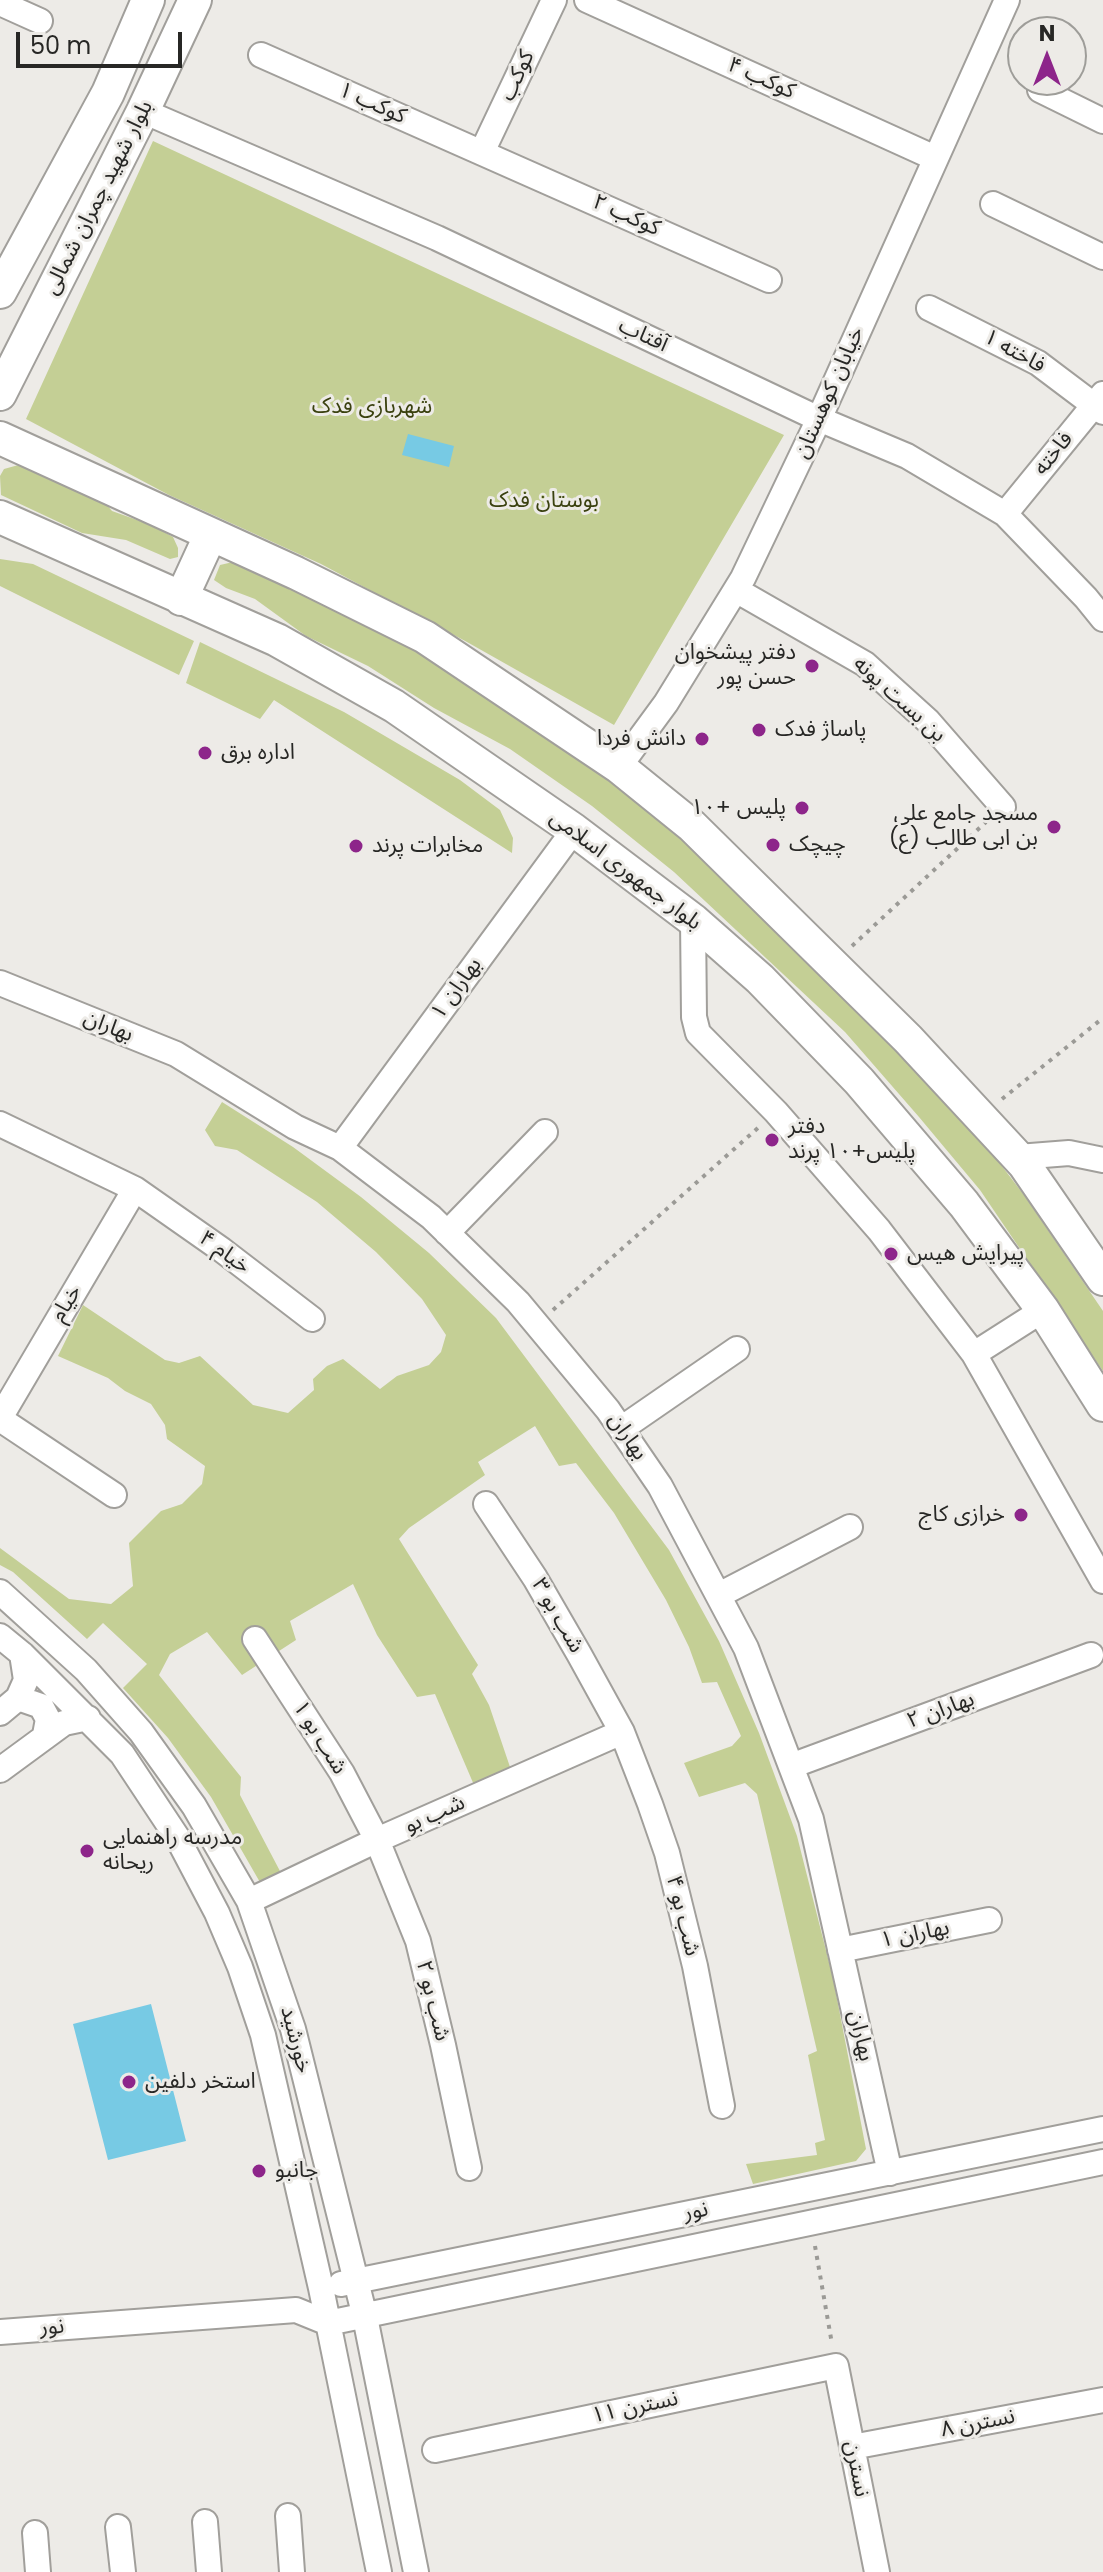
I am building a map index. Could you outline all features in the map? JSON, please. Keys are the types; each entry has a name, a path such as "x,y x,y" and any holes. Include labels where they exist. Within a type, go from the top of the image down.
{"main road":[{"name":"بلوار شهید چمران شمالی","path":"0,292 108,93 148,0"},
{"name":"بلوار شهید چمران شمالی","path":"0,394 143,111 195,0"},
{"path":"0,438 296,573 425,637 619,767 692,826 908,1039 1018,1157 1103,1279"},
{"name":"بلوار جمهوری اسلامی","path":"0,517 277,640 394,706 574,830 693,920 760,979 859,1081 964,1204 1043,1310 1103,1405"},
{"path":"181,599 210,536"}],"street":[{"name":"کوکب","path":"482,152 554,0"},
{"name":"کوکب ۴","path":"587,0 935,158"},
{"name":"خیابان کوهستان","path":"619,767 666,703 736,590 819,419 1007,0"},
{"path":"0,3 40,21"},
{"name":"کوکب ۱","path":"261,55 482,152"},
{"path":"1052,96 1103,121"},
{"name":"آفتاب","path":"143,111 437,238 819,419 907,456 1005,514 1103,619"},
{"name":"کوکب ۲","path":"482,152 769,280"},
{"path":"993,204 1103,257"},
{"name":"فاخته ۱","path":"929,308 1038,363 1100,403"},
{"name":"فاخته","path":"1005,514 1100,403"},
{"name":"بن بست پونه","path":"736,590 865,664 928,721 1003,807"},
{"name":"بهاران ۱","path":"340,1148 574,830"},
{"path":"693,920 694,1017 698,1033 776,1112 879,1230 974,1354 1103,1581"},
{"name":"بهاران","path":"0,983 176,1054 295,1127 340,1148 431,1217 537,1325 621,1429 660,1486 746,1648 811,1819 890,2173"},
{"name":"خیام ۴","path":"0,1124 135,1189 312,1319"},
{"path":"447,1233 545,1132"},
{"path":"1018,1157 1069,1153 1103,1160"},
{"name":"خیام","path":"0,1418 135,1189"},
{"path":"974,1354 1043,1310"},
{"path":"621,1429 737,1349"},
{"path":"0,1418 114,1495"},
{"name":"شب بو ۳","path":"486,1504 535,1578 622,1732"},
{"path":"719,1595 850,1527"},
{"name":"خورشید","path":"0,1592 86,1670 141,1732 194,1806 249,1901 293,2029 365,2317 416,2572"},
{"name":"خورشید","path":"0,1636 122,1754 177,1837 217,1913 240,1967 263,2035 321,2288 379,2572"},
{"name":"شب بو ۱","path":"255,1639 342,1773 377,1840"},
{"path":"9,1705 26,1680 22,1654"},
{"name":"بهاران ۲","path":"791,1766 1091,1655"},
{"path":"9,1705 41,1706 48,1719 45,1735"},
{"path":"0,1770 64,1723 88,1718"},
{"name":"شب بو","path":"249,1901 377,1840 622,1732"},
{"name":"شب بو ۴","path":"622,1732 667,1853 695,1966 722,2106"},
{"name":"شب بو ۲","path":"377,1840 418,1941 469,2168"},
{"name":"بهاران ۱","path":"840,1950 989,1920"},
{"name":"نور","path":"296,2310 321,2288 1103,2129"},
{"name":"نور","path":"0,2332 296,2310 328,2323 1103,2162"},
{"name":"نسترن","path":"836,2366 876,2572"},
{"name":"نسترن ۱۱","path":"435,2450 836,2366"},
{"name":"نسترن ۸","path":"852,2447 1103,2400"},
{"path":"288,2516 292,2572"},
{"path":"205,2522 209,2572"},
{"path":"118,2527 123,2572"},
{"path":"35,2533 38,2572"}],"path":[{"path":"832,965 1003,807"},
{"path":"980,1117 1103,1018"},
{"path":"537,1325 776,1112"},
{"path":"812,2223 836,2366"}],"green space":[{"name":"بوستان فدک","path":"153,141 784,435 614,725 321,564 169,495 26,419"},
{"path":"22,464 99,495 112,511 151,525 173,537 178,557 170,559 126,540 82,533 1,495 0,476 4,469"},
{"path":"0,559 33,564 194,641 179,675 0,586"},
{"path":"233,562 337,610 427,657 612,775 833,981 985,1144 1024,1195 1103,1311 1103,1371 980,1190 919,1117 845,1032 674,872 592,806 510,749 434,708 368,666 306,636 255,599 214,580 220,565"},
{"path":"200,642 344,712 460,780 500,810 513,838 512,853 274,700 260,719 186,683"},
{"path":"222,1102 293,1147 361,1197 429,1253 496,1318 669,1550 719,1641 759,1733 797,1836 833,1978 866,2149 856,2161 753,2184 746,2164 817,2155 815,2143 825,2140 808,2055 817,2051 757,1794 745,1783 699,1797 684,1763 732,1746 741,1736 717,1682 702,1683 666,1600 614,1513 576,1463 559,1466 535,1426 478,1462 485,1475 409,1528 399,1539 478,1665 472,1674 489,1705 510,1767 474,1785 435,1694 417,1697 377,1635 353,1584 290,1621 296,1640 242,1675 207,1632 170,1654 159,1675 241,1777 240,1795 281,1873 261,1884 211,1797 168,1738 123,1688 147,1664 103,1623 87,1639 13,1572 0,1565 0,1548 69,1599 111,1604 133,1586 129,1543 161,1511 182,1504 202,1484 205,1466 167,1439 165,1425 151,1404 108,1378 58,1356 83,1305 165,1360 179,1363 200,1356 253,1405 288,1413 314,1390 313,1379 327,1366 343,1359 380,1389 397,1376 429,1365 441,1352 446,1335 422,1299 376,1252 317,1202 237,1150 215,1146 205,1130"}],"water":[{"path":"408,434 454,446 449,467 402,455"},
{"name":"استخر دلفین","path":"151,2004 186,2141 108,2160 73,2024"}],"place":[{"name":"دفتر پیشخوان حسن پور","path":"812,666"},
{"name":"پاساژ فدک","path":"759,730"},
{"name":"دانش فردا","path":"702,739"},
{"name":"اداره برق","path":"205,753"},
{"name":"پلیس +۱۰","path":"802,808"},
{"name":"مسجد جامع علی بن ابی طالب (ع)","path":"1054,827"},
{"name":"چیچک","path":"773,845"},
{"name":"مخابرات پرند","path":"356,846"},
{"name":"دفتر پلیس+۱۰ پرند","path":"772,1140"},
{"name":"پیرایش هیس","path":"891,1254"},
{"name":"خرازی کاج","path":"1021,1515"},
{"name":"مدرسه راهنمایی ریحانه","path":"87,1851"},
{"name":"استخر دلفین","path":"129,2082"},
{"name":"جانبو","path":"259,2171"}],"park label":[{"name":"شهربازی فدک","path":"372,407"}]}
